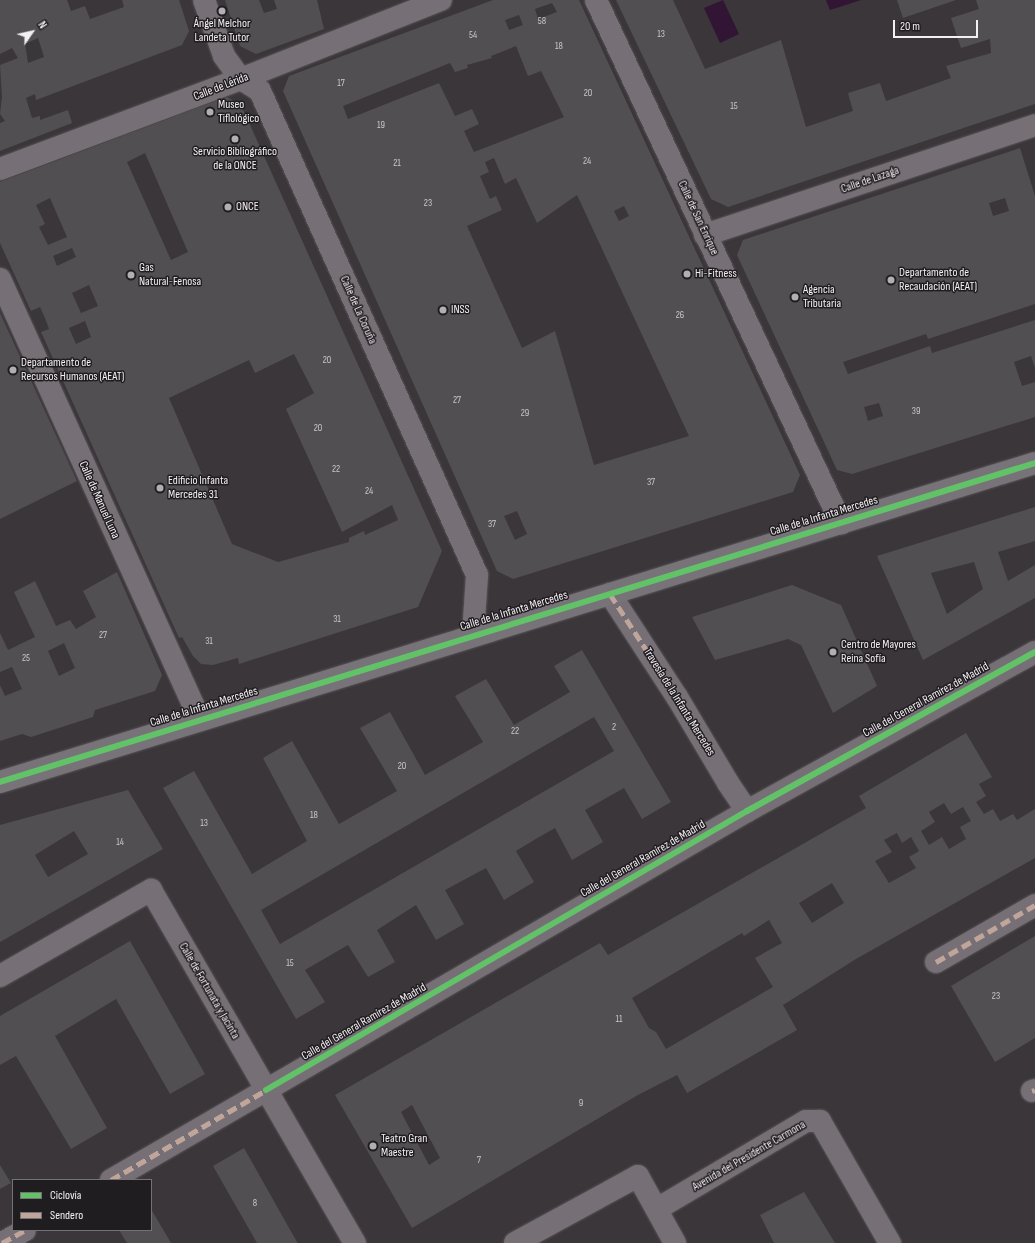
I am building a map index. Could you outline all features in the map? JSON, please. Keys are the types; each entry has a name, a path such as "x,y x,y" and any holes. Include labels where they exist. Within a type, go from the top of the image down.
{"street":[{"name":"Calle de La Coruña","path":"204,0 224,56 241,80 260,91 477,575 473,635"},
{"name":"Calle de Lérida","path":"0,169 241,80 441,0"},
{"name":"Calle de San Enrique","path":"596,0 841,523"},
{"name":"Calle de Lazaga","path":"705,235 1035,125"},
{"name":"Calle de Manuel Luna","path":"0,279 200,720"},
{"name":"Calle de la Infanta Mercedes","path":"0,782 1035,463"},
{"name":"Travesía de la Infanta Mercedes","path":"610,594 677,697 728,783 747,811"},
{"name":"Calle del General Ramírez de Madrid","path":"113,1179 747,811 1035,652"},
{"name":"Calle de Fortunata y Jacinta","path":"0,976 151,890 355,1243"},
{"path":"936,962 1035,905"},
{"name":"Avenida del Presidente Carmona","path":"657,1209 806,1121 820,1121 890,1243"},
{"path":"515,1243 638,1176 675,1243"},
{"path":"2,1243 22,1231"}],"shaded area":[{"path":"723,0 739,34 720,43 704,8"},
{"path":"826,0 861,0 830,10"}],"building":[{"path":"0,0 67,0 71,11 85,6 90,19 124,7 122,0 179,0 189,31 182,45 36,100 35,94 26,98 32,118 40,116 40,120 68,110 72,123 0,151 0,123 5,121 0,114 2,97 0,65 18,58 12,48 0,54","holes":["38,38 44,57 28,63 25,44"]},
{"path":"225,0 259,0 264,13 277,9 274,0 317,0 324,29 256,54 240,46"},
{"path":"493,0 579,0 800,475 793,492 513,579 497,571 283,91 289,76","holes":["552,3 557,12 538,19 535,9","519,15 523,25 509,30 505,20","516,46 528,76 541,71 564,117 474,152 464,131 479,124 472,109 455,116 439,83 348,119 343,106 450,63 455,72 468,68 467,65 492,58 491,56","494,158 505,184 516,178 537,223 577,195 689,436 594,465 555,331 522,348 467,226 502,210 496,196 490,199 480,176 489,172 485,162","624,206 629,216 619,221 614,211","517,511 527,534 515,540 504,516"]},
{"path":"616,0 673,0 705,69 781,40 806,127 853,111 848,93 880,83 886,101 951,78 946,66 991,53 990,39 961,48 951,18 979,9 976,0 1035,0 1035,104 728,207 711,199"},
{"path":"897,0 956,0 903,18"},
{"path":"227,97 241,105 442,551 418,607 239,664 238,658 213,665 201,664 193,656 182,637 179,638 41,332 49,329 40,307 31,311 0,243 0,182","holes":["145,153 188,252 171,260 127,162","50,198 67,237 48,245 39,227 45,224 36,205","72,248 76,257 57,266 53,256","89,285 98,306 81,313 72,293","85,321 91,337 76,344 69,328","294,354 314,393 286,409 342,532 392,505 398,520 365,535 364,531 349,538 349,542 278,562 232,544 169,398 249,360 255,373"]},
{"name":"Departamento de Recaudación (AEAT)","path":"1020,148 1035,196 1035,304 928,339 926,334 843,362 848,374 930,346 932,353 1035,320 1035,368 1031,356 1014,362 1022,386 1035,382 1035,417 852,474 837,470 737,255 743,240","holes":["1005,198 1009,211 993,216 989,203","879,403 883,416 868,421 864,407"]},
{"path":"0,313 77,481 0,519"},
{"path":"1035,507 1035,541 998,552 1008,581 1035,565 1035,598 923,660 877,556","holes":["974,562 983,589 947,614 931,573"]},
{"path":"117,572 162,675 155,691 95,710 93,717 31,737 22,734 0,741 0,685 5,696 22,689 12,667 0,672 0,633 8,650 35,637 14,592 35,581 56,626 70,620 76,629 96,617 83,591","holes":["64,643 75,668 59,676 48,651"]},
{"name":"Centro de Mayores Reina Sofía","path":"792,585 841,605 877,686 833,713 801,645 788,639 715,660 692,617"},
{"path":"582,650 671,802 642,819 624,788 585,810 603,842 572,860 555,828 534,840 516,851 534,882 504,900 486,868 445,890 464,924 436,940 416,905 377,930 395,962 368,977 348,945 305,970 325,1002 296,1019 163,788 194,771 252,874 307,841 263,758 292,741 339,824 397,791 360,728 390,712 425,775 483,742 455,696 486,679 514,725 570,692 554,666","holes":["594,717 614,751 280,944 261,910"]},
{"path":"966,733 992,777 979,784 986,796 976,802 984,814 993,809 1000,821 1013,814 1017,820 1035,809 1035,858 856,959 783,1005 797,1030 687,1093 677,1075 638,1095 412,1228 335,1095 600,943 608,955 866,808 859,796","holes":["944,803 951,814 963,807 971,821 960,827 966,839 949,849 942,837 929,845 921,831 935,822 929,812","897,833 902,843 911,837 919,851 909,857 916,868 889,883 875,861 892,852 884,840","832,883 844,903 812,923 799,903","769,920 782,943 755,958 773,987 666,1049 656,1032 649,1028 632,998 742,933 744,936","412,1105 440,1158 429,1165 401,1112"]},
{"path":"128,790 163,849 0,942 0,825","holes":["74,831 88,854 48,877 35,855"]},
{"path":"1035,936 1035,1038 995,1062 951,986"},
{"path":"130,941 205,1074 170,1094 116,999 55,1036 107,1128 71,1149 16,1056 0,1065 0,1016"},
{"path":"244,1148 298,1243 257,1243 213,1166"},
{"path":"0,1165 11,1183 0,1189"},
{"path":"804,1192 835,1243 774,1243 760,1215"},
{"path":"152,1211 171,1243 127,1243 120,1231 152,1231"}],"marked path":[{"path":"610,594 677,697"},
{"path":"936,962 1035,905"},
{"path":"113,1179 266,1090"},
{"path":"2,1243 23,1231"}],"cycle path":[{"path":"0,782 1035,463"},
{"path":"266,1090 747,811 1035,652"}],"place":[{"name":"Ángel Melchor Landeta Tutor","path":"222,11"},
{"name":"Museo Tiflológico","path":"210,112"},
{"name":"Servicio Bibliográfico de la ONCE","path":"235,139"},
{"name":"ONCE","path":"228,207"},
{"name":"Hi-Fitness","path":"687,274"},
{"name":"Gas Natural-Fenosa","path":"131,275"},
{"name":"Departamento de Recaudación (AEAT)","path":"891,280"},
{"name":"Agencia Tributaria","path":"795,297"},
{"name":"INSS","path":"443,310"},
{"name":"Departamento de Recursos Humanos (AEAT)","path":"13,370"},
{"name":"Edificio Infanta Mercedes 31","path":"160,488"},
{"name":"Centro de Mayores Reina Sofía","path":"833,652"},
{"name":"Teatro Gran Maestre","path":"373,1146"}]}
